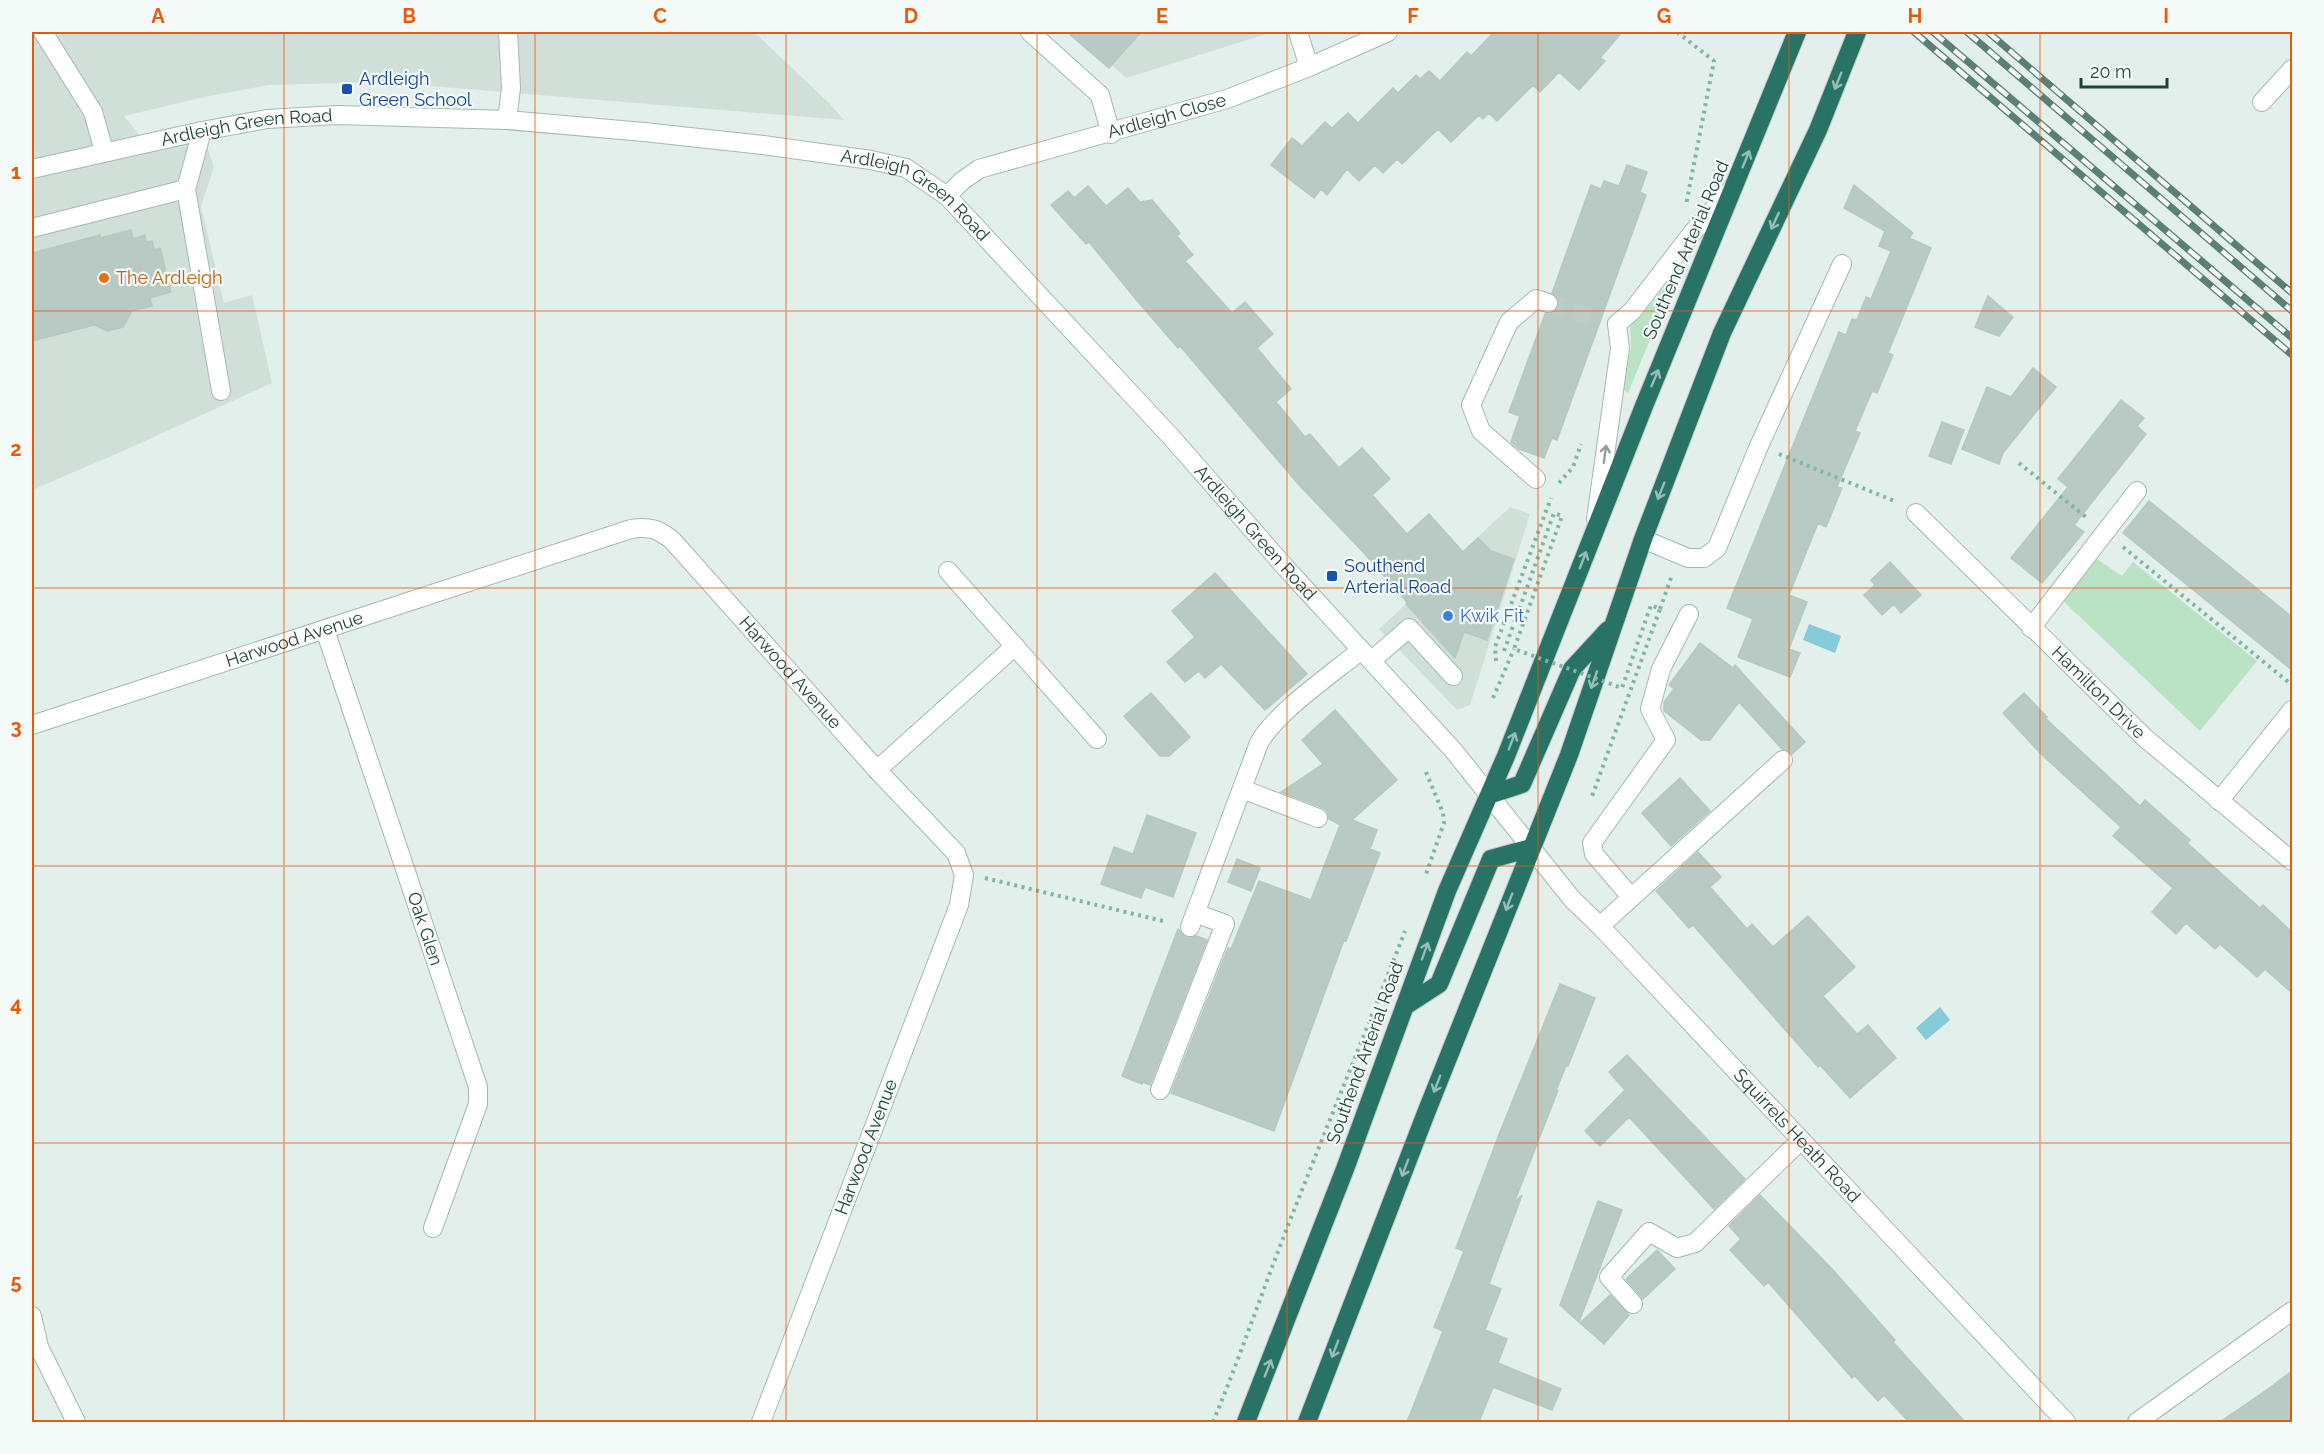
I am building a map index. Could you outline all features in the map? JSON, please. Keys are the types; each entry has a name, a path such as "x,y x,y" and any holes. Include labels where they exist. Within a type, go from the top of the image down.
{"highway":[{"name":"Southend Arterial Road","path":"1246,1422 1341,1180 1447,891 1489,795 1644,406 1797,32"},
{"path":"1307,1422 1530,848 1569,755 1642,539 1722,333 1818,130 1857,32"},
{"path":"1489,795 1522,784 1572,669 1613,625"},
{"path":"1405,1006 1439,984 1491,860 1530,848"}],"street":[{"path":"43,32 93,112 104,152"},
{"path":"507,120 511,88 508,32"},
{"path":"1030,32 1100,95 1111,134"},
{"path":"1299,32 1309,67"},
{"name":"Ardleigh Close","path":"947,196 979,169 1111,134 1227,99 1309,67 1388,32"},
{"path":"2262,102 2292,69"},
{"name":"Ardleigh Green Road","path":"32,168 267,119 337,115 507,120 644,132 871,160 906,168 947,196 1172,438 1453,750 1530,848"},
{"path":"202,131 186,189 221,391"},
{"path":"1594,533 1620,348 1608,322 1632,311 1693,232 1735,185"},
{"path":"32,228 186,189"},
{"path":"1642,539 1688,558 1704,558 1717,548 1759,446 1842,264"},
{"path":"1536,479 1481,431 1471,405 1509,322 1536,299 1548,303"},
{"path":"2031,628 2137,491"},
{"name":"Hamilton Drive","path":"1916,513 2145,738 2292,861"},
{"name":"Harwood Avenue","path":"32,725 631,529 648,526 661,531 672,540 877,770 956,853 964,874 958,905 761,1422"},
{"path":"948,571 1097,739"},
{"path":"1631,897 1594,854 1592,843 1666,740 1650,709 1661,669 1689,614"},
{"path":"1160,1090 1224,924 1192,920 1258,743 1265,731 1280,717 1409,628 1453,676"},
{"name":"Oak Glen","path":"325,630 478,1087 478,1104 433,1228"},
{"path":"877,770 1015,646"},
{"path":"2219,801 2292,710"},
{"path":"1600,926 1783,760"},
{"path":"1242,789 1317,818"},
{"name":"Squirrels Heath Road","path":"1530,848 1572,899 1600,926 2066,1422"},
{"path":"1634,1304 1609,1277 1650,1232 1677,1248 1695,1243 1801,1140"},
{"path":"2137,1422 2292,1311"},
{"path":"32,1316 39,1347 76,1422"}],"path":[{"path":"1677,32 1714,61 1685,208"},
{"path":"1496,661 1495,646 1554,489 1573,467 1585,434"},
{"path":"1759,446 1900,503 1916,513"},
{"path":"2019,463 2292,685"},
{"path":"1492,698 1514,649 1562,516 1554,513 1504,651"},
{"path":"1591,799 1675,567"},
{"path":"1514,649 1622,688 1651,605 1660,609"},
{"path":"1424,882 1444,823 1440,805 1426,772"},
{"path":"964,874 1192,920"},
{"path":"1213,1422 1302,1188 1407,925"}],"shaded area":[{"path":"32,32 754,32 844,120 381,82 268,85 124,116 145,142 202,131 214,167 201,206 224,303 252,295 272,383 32,490"},
{"path":"1075,32 1273,32 1126,78"},
{"path":"1510,507 1530,514 1470,705 1457,710 1379,629"}],"green space":[{"path":"1676,273 1628,393 1624,389 1631,346 1630,325 1640,317"},
{"path":"2094,557 2122,576 2133,562 2257,661 2200,731 2062,600"}],"water":[{"path":"1809,624 1841,636 1835,653 1803,640"},
{"path":"1940,1007 1950,1020 1926,1040 1916,1028"}],"building":[{"path":"1067,32 1141,32 1109,68"},
{"path":"1494,32 1622,32 1600,58 1605,61 1579,90 1559,72 1540,92 1533,85 1497,121 1489,113 1483,119 1479,115 1451,142 1438,129 1402,164 1397,159 1383,173 1375,165 1359,181 1347,169 1327,195 1321,189 1314,198 1271,165 1292,138 1302,146 1325,122 1332,128 1348,113 1358,123 1393,88 1398,93 1416,75 1420,79 1429,71 1440,81 1467,52 1471,56"},
{"path":"1627,165 1647,172 1640,192 1646,195 1557,440 1552,438 1544,458 1519,449 1511,442 1520,416 1509,412 1545,314 1551,314 1558,307 1559,300 1552,293 1591,185 1601,189 1604,181 1619,186"},
{"path":"1854,185 1913,233 1909,238 1931,248 1888,353 1893,355 1877,393 1872,391 1855,431 1860,433 1837,487 1842,488 1826,527 1818,523 1789,595 1807,602 1789,649 1800,653 1790,677 1738,657 1753,619 1727,608 1839,332 1846,335 1852,319 1857,320 1866,297 1871,299 1891,251 1879,246 1885,231 1844,208"},
{"path":"1088,186 1106,206 1128,188 1140,202 1152,200 1180,233 1177,236 1193,255 1185,261 1232,313 1245,302 1273,334 1257,348 1291,389 1276,402 1305,437 1310,434 1339,468 1362,448 1390,479 1372,495 1407,534 1429,514 1463,552 1478,538 1491,551 1514,559 1487,640 1464,632 1455,658 1364,553 1300,486 1180,346 1178,348 1089,242 1086,244 1051,205 1068,191 1074,198"},
{"name":"The Ardleigh","path":"131,230 133,239 145,235 146,242 152,241 154,250 160,248 171,292 150,298 152,306 132,311 123,327 107,331 94,325 32,341 32,253 100,235 100,238"},
{"path":"1988,296 2013,317 1999,336 1975,327"},
{"path":"2033,368 2056,387 2003,453 1999,464 1962,449 1987,387 2011,397"},
{"path":"2121,400 2144,418 2137,426 2146,434 2074,525 2084,532 2042,583 2011,558 2068,487 2058,479"},
{"path":"1942,422 1964,430 1951,464 1929,456"},
{"path":"2149,501 2292,617 2292,670 2123,533"},
{"path":"1890,562 1921,595 1901,613 1894,604 1882,615 1864,595 1875,585 1871,580"},
{"path":"1215,573 1307,674 1265,710 1221,664 1205,678 1199,671 1185,682 1167,662 1195,637 1172,611"},
{"path":"1700,643 1733,668 1735,665 1805,742 1792,754 1782,749 1739,702 1710,740 1701,740 1664,711 1664,702 1674,689 1669,685"},
{"path":"1151,693 1190,737 1169,756 1160,756 1124,716"},
{"path":"2024,693 2047,717 2045,718 2140,806 2145,800 2190,840 2187,843 2260,908 2263,905 2292,932 2292,993 2265,969 2257,977 2220,944 2215,949 2186,923 2176,934 2152,912 2173,888 2113,836 2121,827 2041,754 2003,713"},
{"path":"1335,710 1397,780 1352,820 1377,830 1370,849 1380,853 1346,941 1344,940 1274,1131 1171,1093 1228,948 1231,949 1259,881 1311,900 1340,825 1329,819 1327,811 1323,808 1281,792 1323,764 1302,740"},
{"path":"1680,778 1710,811 1671,846 1642,813"},
{"path":"1147,815 1196,833 1173,897 1145,887 1141,898 1101,884 1114,847 1133,854"},
{"path":"1698,852 1721,877 1710,887 1747,929 1752,924 1773,947 1808,916 1855,967 1823,996 1857,1034 1868,1025 1896,1058 1850,1098 1820,1065 1818,1067 1693,925 1689,928 1656,891"},
{"path":"1237,859 1260,868 1251,891 1228,882"},
{"path":"1178,929 1186,937 1197,936 1207,940 1150,1085 1143,1082 1142,1084 1122,1076"},
{"path":"1560,984 1595,998 1555,1093 1558,1090 1514,1203 1522,1195 1489,1284 1501,1289 1485,1330 1507,1339 1498,1363 1561,1389 1552,1410 1493,1387 1479,1422 1407,1422 1443,1331 1434,1327 1464,1251 1456,1248"},
{"path":"1627,1055 1745,1179 1714,1209 1629,1117 1600,1146 1585,1131 1625,1090 1609,1072"},
{"path":"1760,1195 1832,1269 1895,1340 1893,1342 1965,1422 1909,1422 1884,1395 1878,1401 1855,1376 1852,1378 1768,1282 1764,1286 1730,1250 1741,1239 1729,1226"},
{"path":"1598,1201 1622,1210 1579,1322 1560,1305"},
{"path":"1657,1250 1675,1269 1643,1299 1626,1279"},
{"path":"1610,1295 1629,1315 1604,1344 1580,1323"},
{"path":"2292,1371 2292,1422 2220,1422 2268,1389"}],"tunnel":[{"path":"1548,303 1600,320"}],"railway":[{"path":"1914,32 2292,355"},
{"path":"1933,32 2292,338"},
{"path":"1967,32 2292,311"},
{"path":"1988,32 2292,293"}],"place":[{"name":"Ardleigh Green School","path":"347,89"},
{"name":"The Ardleigh","path":"104,278"},
{"name":"Southend Arterial Road","path":"1332,576"},
{"name":"Kwik Fit","path":"1448,616"}]}
